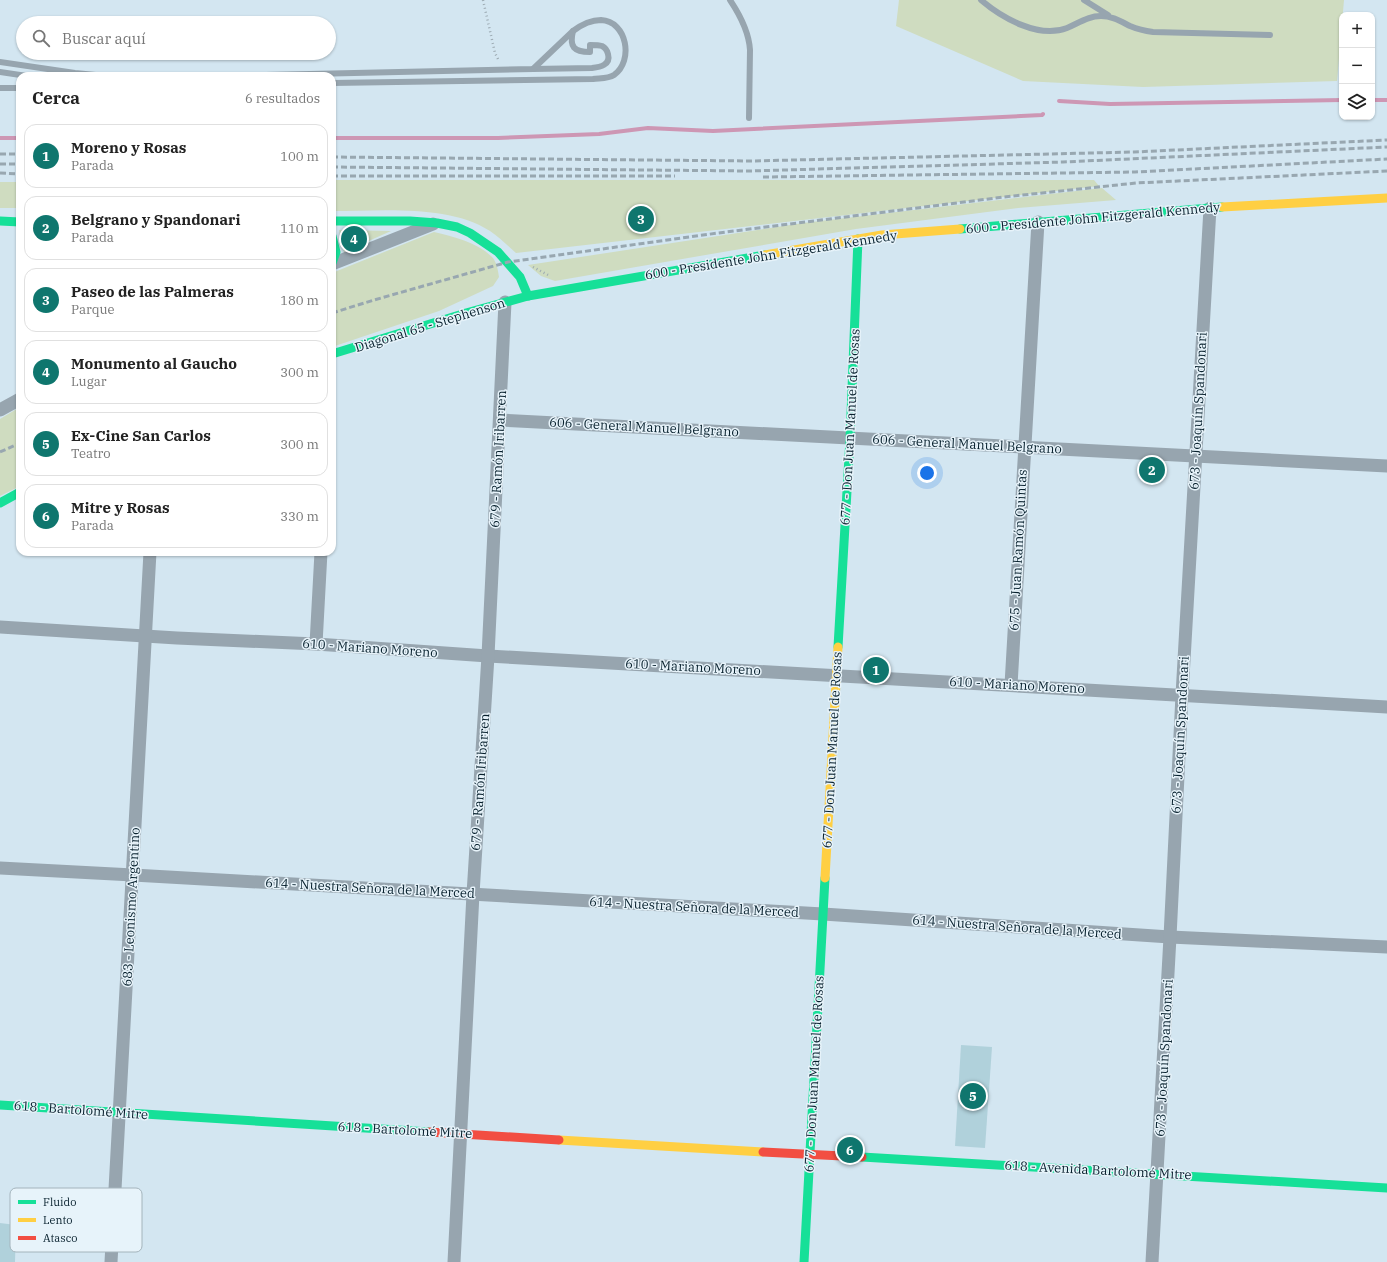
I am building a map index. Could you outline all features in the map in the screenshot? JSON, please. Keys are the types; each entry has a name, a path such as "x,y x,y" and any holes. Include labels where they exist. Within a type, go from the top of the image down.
{"street":[{"name":"600 - Presidente John Fitzgerald Kennedy","path":"528,296 882,235 1210,208 1387,198"},
{"name":"673 - Joaquín Spandonari","path":"1152,1262 1210,208"},
{"path":"0,221 16,222"},
{"path":"336,221 437,223 458,227 470,233 498,252 520,277 528,296"},
{"name":"675 - Juan Ramón Quintas","path":"1011,685 1038,222"},
{"path":"336,262 437,223"},
{"name":"677 - Don Juan Manuel de Rosas","path":"804,1262 850,439 858,238"},
{"name":"Diagonal 65 - Stephenson","path":"336,353 466,313 528,296"},
{"name":"679 - Ramón Iribarren","path":"454,1262 462,1134 473,894 488,656 505,302"},
{"path":"0,410 16,401"},
{"name":"606 - General Manuel Belgrano","path":"500,420 1387,466"},
{"path":"0,503 16,494"},
{"name":"683 - Leonismo Argentino","path":"115,1188 150,556"},
{"path":"316,644 321,556"},
{"name":"610 - Mariano Moreno","path":"0,627 177,638 316,644 488,656 1387,707"},
{"name":"614 - Nuestra Señora de la Merced","path":"0,868 823,914 1170,937 1387,947"},
{"name":"618 - Bartolomé Mitre","path":"0,1105 810,1154"},
{"name":"618 - Avenida Bartolomé Mitre","path":"810,1154 1158,1173 1387,1188"},
{"name":"683 - Leonismo Argentino","path":"111,1262 112,1252"}],"lane":[{"path":"730,0 750,40 749,118"},
{"path":"981,0 992,10 1002,16 1041,30 1055,31 1067,28 1088,18 1109,16"},
{"path":"1084,0 1109,16 1140,30 1153,32 1270,35"},
{"path":"336,83 593,79 607,77 618,71 625,59 626,45 617,28 611,23 603,20 594,21 580,26 573,31 533,69"},
{"path":"336,73 592,68 601,67 606,64 609,58 608,52 604,47 599,45 590,45 590,52 581,52 575,49 572,46 571,39 573,31"},
{"path":"0,62 69,72"},
{"path":"0,72 16,74"},
{"path":"0,88 16,88"}],"path":[{"path":"483,0 495,53 500,63 509,69"}],"green space":[{"path":"899,0 1344,0 1343,12 1339,12 1339,58 1337,81 1143,87 1023,81 896,26"},
{"path":"336,180 1094,180 1099,186 516,253 490,231 473,222 455,216 435,213 392,210 336,211"},
{"path":"0,182 16,182 16,208 0,208"},
{"path":"1102,188 1116,200 1018,208 856,229 555,281 541,276 528,265 803,223"},
{"path":"339,230 391,231 344,252"},
{"path":"434,232 457,238 479,247 494,259 499,277 493,286 439,311 336,346 336,271"},
{"path":"16,409 16,488 0,496 0,419"}],"building":[{"path":"961,1045 992,1047 985,1148 955,1146"},
{"path":"0,1223 10,1224 10,1252 15,1252 15,1262 0,1262"}],"waterway":[{"path":"1059,101 1110,104 1339,100"},
{"path":"1375,100 1387,100"},
{"path":"336,138 498,138 599,134 648,128 713,131 1043,114"},
{"path":"0,138 16,138"}],"railway":[{"path":"336,157 751,161 1134,152 1387,140"},
{"path":"336,167 750,171 1063,162 1387,147"},
{"path":"0,154 16,154"},
{"path":"763,177 1135,172 1387,159"},
{"path":"0,164 16,164"},
{"path":"336,312 508,262 718,233 1004,197 1136,183 1387,171"},
{"path":"0,173 16,174"},
{"path":"336,176 675,176"},
{"path":"0,452 16,445"}],"traffic: fast":[{"path":"960,229 1222,207"},
{"path":"0,221 16,222"},
{"path":"336,221 410,221 437,223 457,227 470,233 498,252 520,277 528,296"},
{"path":"838,647 850,439 858,239"},
{"path":"336,353 466,313 528,296 765,255"},
{"path":"0,503 16,494"},
{"path":"804,1262 825,878"},
{"path":"0,1105 429,1132"},
{"path":"862,1157 1387,1188"}],"traffic: slow":[{"path":"1222,207 1387,198"},
{"path":"765,255 882,235 960,229"},
{"path":"825,878 838,647"},
{"path":"559,1140 763,1152"}],"traffic: jam":[{"path":"429,1132 559,1140"},
{"path":"763,1152 862,1157"}],"place":[{"name":"Paseo de las Palmeras","path":"641,219"},
{"name":"Monumento al Gaucho","path":"354,239"},
{"name":"Belgrano y Spandonari","path":"1152,470"},
{"name":"Moreno y Rosas","path":"876,670"},
{"name":"Ex-Cine San Carlos","path":"973,1096"},
{"name":"Mitre y Rosas","path":"850,1150"}]}
